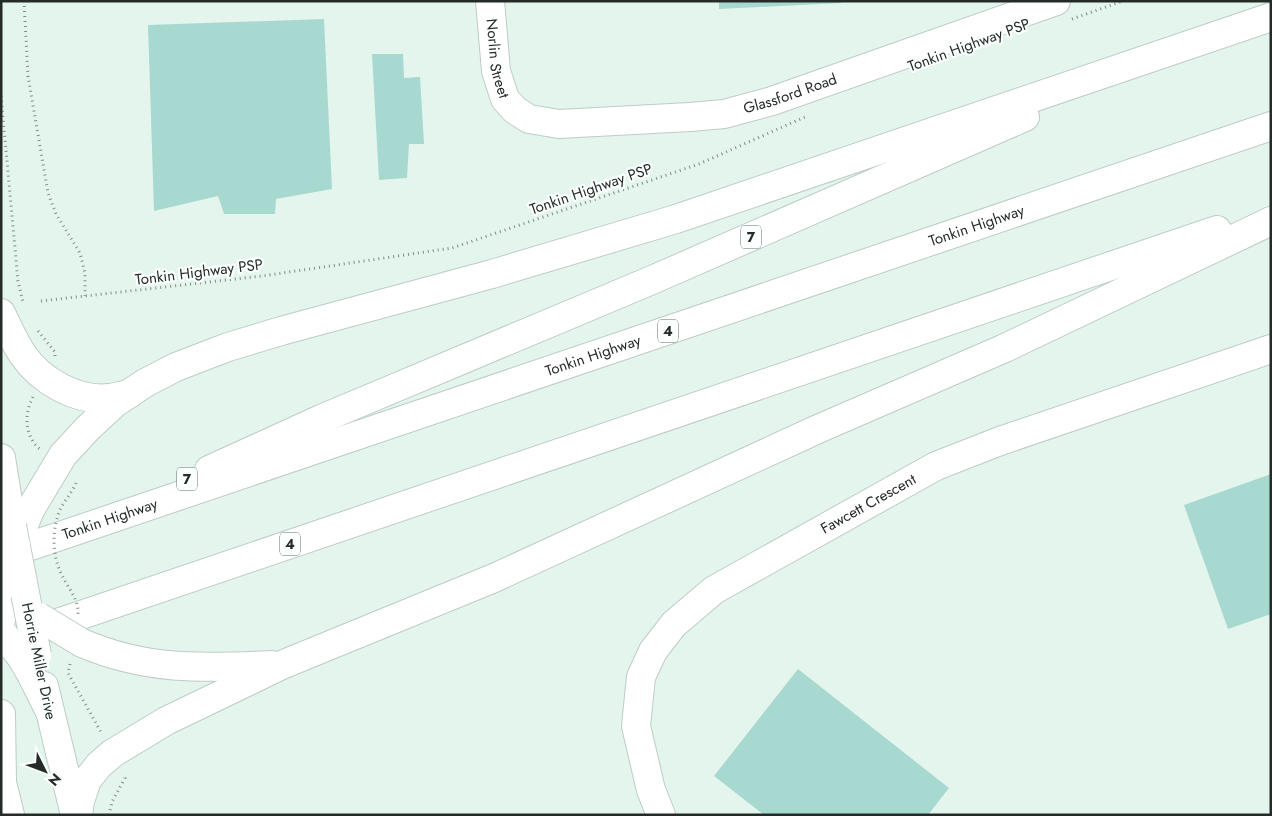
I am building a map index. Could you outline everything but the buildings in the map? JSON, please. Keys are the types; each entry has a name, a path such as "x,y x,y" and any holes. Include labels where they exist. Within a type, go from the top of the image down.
{"main road":[{"name":"Norlin Street","path":"490,1 496,71 505,99 515,110"},
{"name":"Glassford Road","path":"515,110 529,119 559,124 724,114 1062,11"},
{"path":"1,620 3,583 9,551 37,496 58,462 88,428 114,403 176,366 228,347 492,274 676,219 1271,17"},
{"name":"7","path":"53,539 321,420 652,280 1178,50"},
{"name":"Tonkin Highway","path":"9,551 53,539 1271,126"},
{"name":"4","path":"1,642 1271,212"},
{"path":"76,815 87,780 99,766 113,753 166,721 284,664 494,578 818,428 1005,348 1271,221"},
{"path":"12,309 22,353 32,367 44,377 67,391 92,398 110,398 129,394"},
{"name":"Fawcett Crescent","path":"661,815 651,790 636,726 641,677 653,651 674,624 714,590 936,466 1009,438 1271,349"},
{"name":"Horrie Miller Drive","path":"1,458 9,506 9,551 27,606 36,673 49,710 76,815"},
{"path":"3,583 39,617 82,643 100,651 134,661 188,668 284,664"},
{"path":"1,633 36,673"},
{"path":"1,714 2,781 10,815"}],"path":[{"path":"24,1 28,76 48,194 56,214 80,253 85,273 85,296"},
{"path":"1062,11 1123,1"},
{"path":"1,96 18,281 12,309"},
{"name":"Tonkin Highway PSP","path":"41,301 262,276 452,248 699,164 806,116"},
{"path":"35,328 55,352 54,361"},
{"path":"35,394 29,405 27,421 29,434 37,447"},
{"path":"76,483 60,510 54,535 54,548 63,577 76,600 78,621"},
{"path":"70,661 68,673 104,737"},
{"path":"109,815 112,802 125,778 123,770"}]}
